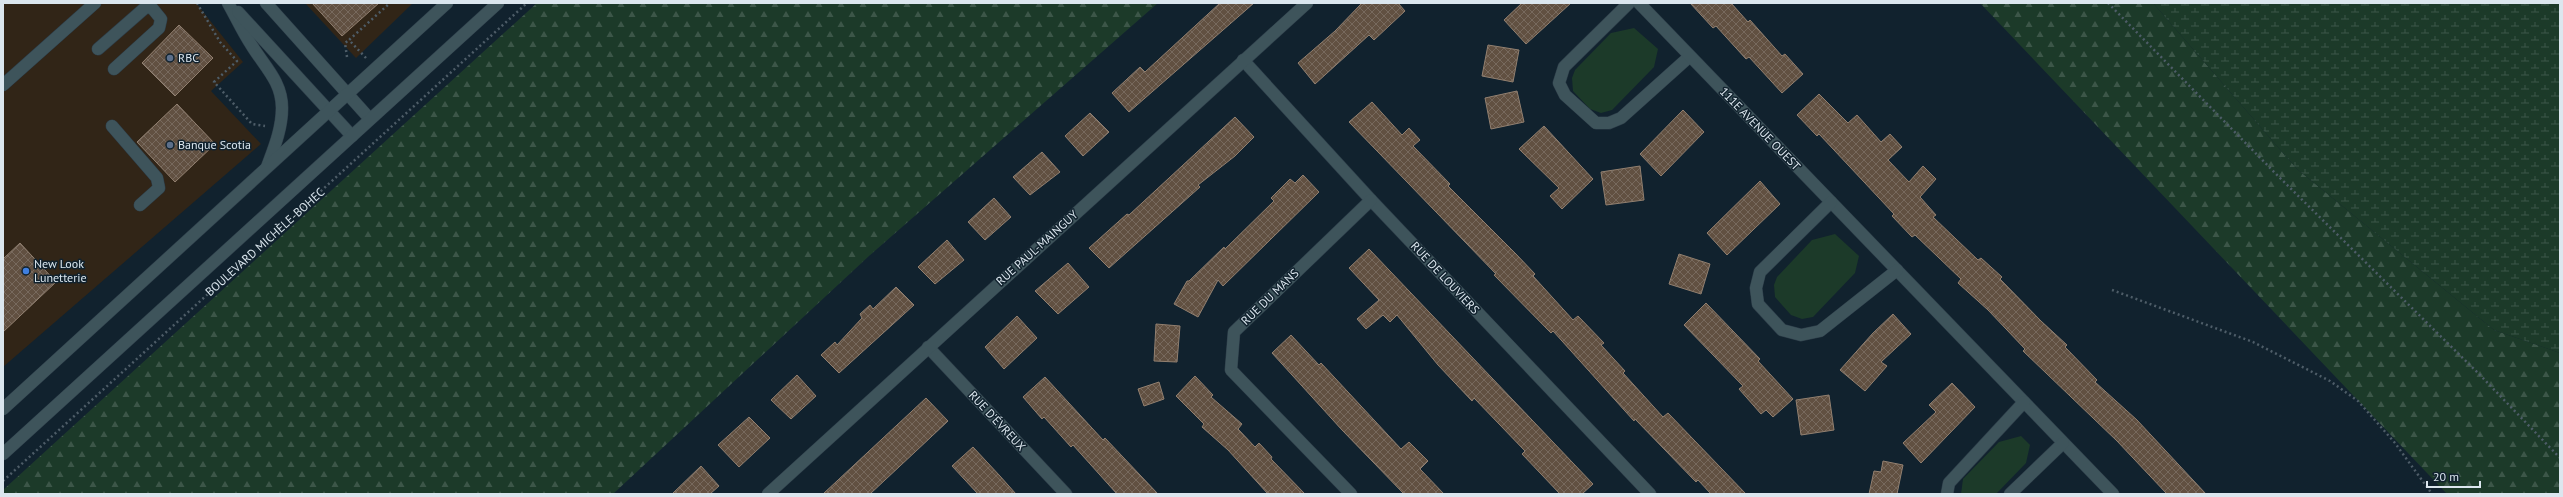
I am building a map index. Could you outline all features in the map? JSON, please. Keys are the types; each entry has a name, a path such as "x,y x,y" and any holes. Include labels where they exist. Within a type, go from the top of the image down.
{"street":[{"path":"3,85 95,3"},
{"path":"229,3 352,136"},
{"path":"229,3 251,45 274,76 280,93 282,110 280,128 267,168"},
{"path":"266,3 370,119"},
{"path":"3,409 330,112 447,3"},
{"name":"BOULEVARD MICHÈLE-BOHEC","path":"3,454 498,3"},
{"name":"RUE PAUL-MAINGUY","path":"768,494 1307,3"},
{"path":"1629,3 1564,67 1559,83 1565,95 1596,123 1608,123 1621,118 1689,57"},
{"name":"111E AVENUE OUEST","path":"1639,3 1689,57 2113,494"},
{"path":"98,49 146,7 152,8 161,19 159,28 114,69"},
{"name":"RUE DE LOUVIERS","path":"1243,60 1371,200 1650,494"},
{"path":"112,126 157,178 159,188 140,205"},
{"name":"RUE DU MANS","path":"1351,494 1231,370 1234,332 1371,200"},
{"path":"1831,202 1760,272 1756,288 1758,304 1770,318 1782,330 1801,335 1820,331 1896,270"},
{"name":"RUE D'ÉVREUX","path":"928,347 1066,494"},
{"path":"1947,494 1949,483 2024,402"},
{"path":"2010,494 2063,443"}],"path":[{"path":"197,3 220,42 237,61 214,82 252,124 271,127"},
{"path":"347,57 345,43 390,3"},
{"name":"BOULEVARD MICHÈLE-BOHEC","path":"3,481 527,3"},
{"path":"2108,3 2278,176 2481,376 2560,458"},
{"path":"349,40 367,58"},
{"path":"2112,290 2253,342 2330,381 2358,401 2395,443 2432,494"}],"shaded area":[{"path":"3,3 196,3 243,62 211,91 261,144 3,367"},
{"path":"305,3 413,3 356,58"}],"green space":[{"path":"537,3 1158,3 869,256 613,494 3,494 3,490"},
{"path":"1980,3 2153,3 2297,169 2494,330 2560,353 2560,494 2447,494"},
{"path":"2153,3 2560,3 2560,353 2494,330 2297,169"},
{"path":"1634,28 1658,49 1654,67 1612,110 1601,113 1590,109 1573,91 1572,78 1575,70 1611,33"},
{"path":"1835,234 1859,256 1855,273 1813,317 1802,319 1791,315 1775,297 1774,285 1777,277 1812,240"},
{"path":"2021,436 2030,445 2026,463 1996,494 1961,494 1963,479 1999,442"}],"building":[{"path":"312,3 379,3 342,36"},
{"path":"1220,3 1254,3 1129,112 1112,93 1140,67 1145,72"},
{"path":"1362,3 1398,3 1405,11 1374,40 1369,35 1315,84 1298,63 1335,31"},
{"path":"1522,3 1571,3 1526,44 1504,20"},
{"path":"1690,3 1731,3 1748,22 1750,20 1782,56 1785,54 1803,74 1782,93 1749,57 1746,59 1716,26 1713,28"},
{"path":"179,25 213,58 175,96 142,63"},
{"path":"1488,45 1519,50 1513,82 1482,76"},
{"path":"1517,91 1524,122 1491,129 1485,98"},
{"path":"1819,94 1848,123 1857,115 1881,142 1890,134 1902,147 1888,160 1909,182 1923,166 1936,179 1920,197 1936,215 1933,217 1978,260 1981,258 2002,277 2000,279 2067,345 2065,347 2097,380 2095,382 2137,420 2206,494 2167,494 2117,441 2023,351 2025,349 1988,310 1958,283 1961,279 1915,235 1912,237 1892,216 1894,214 1819,134 1817,136 1797,115"},
{"path":"1372,102 1402,135 1409,128 1420,140 1413,146 1450,184 1448,186 1535,274 1533,276 1573,320 1578,316 1604,343 1601,345 1625,371 1623,373 1663,417 1668,413 1746,494 1711,494 1698,480 1696,482 1635,419 1634,421 1553,331 1551,333 1494,275 1496,274 1349,122"},
{"path":"177,104 215,144 175,182 137,142"},
{"path":"1683,110 1704,132 1661,176 1640,154"},
{"path":"1090,113 1109,132 1083,156 1065,136"},
{"path":"1235,117 1254,137 1235,156 1198,185 1200,187 1109,268 1089,248 1127,214 1129,215"},
{"path":"1544,126 1593,179 1562,209 1550,196 1559,188 1519,149"},
{"path":"1042,152 1060,172 1030,195 1013,177"},
{"path":"1640,166 1644,200 1606,205 1601,172"},
{"path":"1303,175 1319,192 1223,286 1218,280 1198,317 1174,304 1187,281 1189,281 1224,247 1225,249 1274,201 1271,198 1290,179 1295,183"},
{"path":"1760,181 1780,204 1727,255 1707,233"},
{"path":"994,198 1011,217 985,240 968,222"},
{"path":"947,240 964,260 935,284 918,267"},
{"path":"20,243 56,282 3,332 3,259"},
{"path":"1369,249 1593,484 1582,494 1560,494 1522,454 1525,451 1474,398 1472,401 1438,365 1397,315 1390,322 1383,315 1366,329 1357,319 1379,300 1349,268"},
{"path":"1679,254 1710,264 1701,294 1669,284"},
{"path":"1068,263 1089,287 1058,314 1035,291"},
{"path":"896,287 914,305 839,373 821,355 835,342 837,345 862,318 860,314 870,305 873,309"},
{"path":"1706,303 1760,359 1758,361 1793,399 1773,417 1766,410 1761,414 1739,389 1743,386 1684,325"},
{"path":"1893,314 1911,334 1881,362 1887,366 1865,391 1840,370 1873,333"},
{"path":"1017,316 1037,338 1004,369 985,347"},
{"path":"1156,324 1180,326 1177,362 1154,361"},
{"path":"1291,335 1319,365 1321,363 1401,449 1409,442 1428,461 1420,469 1444,494 1404,494 1342,430 1272,353"},
{"path":"797,375 816,396 791,419 771,400"},
{"path":"1195,376 1213,395 1211,397 1242,424 1238,429 1255,447 1259,443 1272,457 1271,459 1305,494 1268,494 1228,450 1202,427 1204,424 1176,396"},
{"path":"1045,377 1103,440 1105,438 1158,494 1117,494 1073,445 1071,447 1044,417 1042,419 1023,397"},
{"path":"1159,382 1164,399 1144,406 1138,389"},
{"path":"1952,383 1975,407 1921,463 1903,443 1936,412 1929,405"},
{"path":"1829,395 1834,430 1801,435 1796,400"},
{"path":"926,398 948,421 870,494 823,494"},
{"path":"749,417 770,438 739,467 718,445"},
{"path":"973,447 1016,494 978,494 952,466"},
{"path":"1883,461 1903,465 1897,494 1869,494 1874,471 1881,472"},
{"path":"701,466 719,486 710,494 672,494"}],"place":[{"name":"RBC","path":"170,58"},
{"name":"Banque Scotia","path":"170,145"},
{"name":"New Look Lunetterie","path":"26,271"}]}
